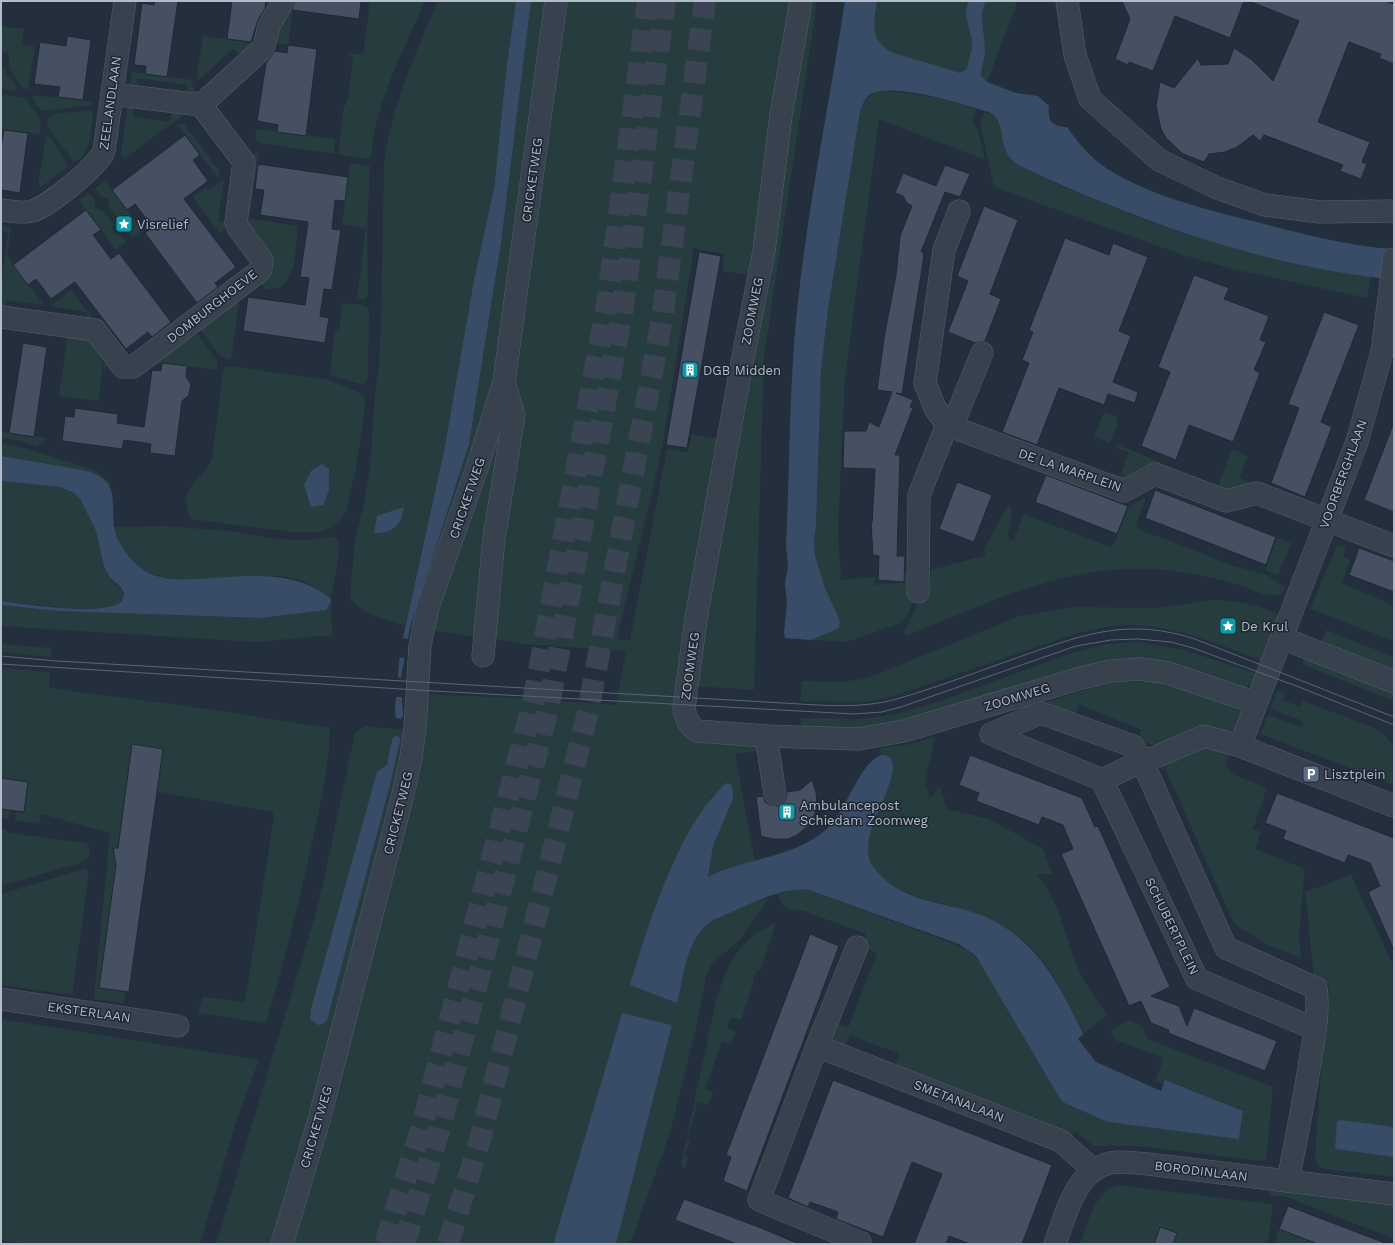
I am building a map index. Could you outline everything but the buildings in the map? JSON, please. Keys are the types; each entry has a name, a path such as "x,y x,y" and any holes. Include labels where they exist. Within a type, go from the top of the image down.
{"street":[{"name":"ZEELANDLAAN","path":"1,210 24,212 39,209 97,163 104,151 124,1"},
{"path":"112,94 201,105 264,46 269,26 283,1"},
{"name":"CRICKETWEG","path":"282,1244 319,1120 403,794 411,758 415,728 420,646 428,608 478,465 504,382 556,1"},
{"name":"ZOOMWEG","path":"801,1 781,115 764,251 742,362 696,619 684,708 689,725 696,731 766,736 858,739 904,731 1081,678 1111,671 1140,669 1168,673 1256,703"},
{"path":"1067,1 1075,55 1090,99 1159,160 1217,188 1264,205 1320,212 1393,217"},
{"name":"DOMBURGHOEVE","path":"1,317 94,330 123,367 133,367 261,269 262,260 239,229 236,222 244,168 241,157 201,105"},
{"path":"947,425 936,408 925,383 944,250 959,211"},
{"name":"VOORBERGHLAAN","path":"1256,703 1358,442 1382,352 1394,259"},
{"path":"918,592 919,494 947,425 956,417 982,353"},
{"name":"CRICKETWEG","path":"482,656 494,538 514,416 504,382"},
{"name":"DE LA MARPLEIN","path":"947,425 1124,491 1154,474 1226,501 1257,493 1327,520"},
{"path":"1327,520 1394,546"},
{"path":"1282,638 1394,682"},
{"path":"1240,746 1256,703"},
{"path":"1288,1181 1307,1085 1318,1004 1316,988 1226,948 1142,761 1133,746 1041,713 991,734 1102,780 1142,761 1156,757 1204,736 1240,746 1394,806"},
{"path":"766,736 775,794"},
{"name":"SCHUBERTPLEIN","path":"1102,780 1197,979 1315,1029"},
{"path":"857,947 817,1046 759,1200 830,1228 860,1242 859,1244"},
{"name":"EKSTERLAAN","path":"1,1000 178,1026"},
{"name":"SMETANALAAN","path":"817,1046 1061,1141 1093,1170"},
{"name":"BORODINLAAN","path":"1055,1244 1077,1187 1093,1170 1116,1162 1148,1164 1394,1194"}],"green space":[{"path":"287,1 294,1 288,45 269,42"},
{"path":"370,1 425,1 384,96 378,116 371,157 368,159 338,154 343,110 348,99 353,57 348,56 348,53 363,55"},
{"path":"438,1 516,1 507,64 494,188 474,280 444,451 405,626 365,611 353,602 350,596 355,539 365,499 370,468 375,393 379,363 384,163 393,121 405,80"},
{"path":"531,1 795,1 749,275 723,271 724,254 694,248 662,449 617,639 630,640 667,449 688,452 692,434 719,439 678,721 756,745 758,751 735,754 755,862 728,869 708,878 713,846 733,799 713,794 678,853 651,921 639,957 677,1003 690,950 697,935 703,928 730,912 770,897 740,940 712,963 706,976 698,1019 670,1133 630,1244 616,1244 672,1025 622,1013 553,1244 216,1244 314,919 325,875 355,732 366,726 404,730 421,694 514,698 616,705 626,651 525,644 410,627 469,444 501,243"},
{"path":"807,1 817,1 764,357 754,690 694,686"},
{"path":"877,1 1018,1 987,82 891,52 884,47 879,42 875,30 874,23"},
{"path":"1,26 24,29 22,45 35,47 28,89 24,89 12,72 9,64 9,53 1,52"},
{"path":"203,36 251,42 250,46 241,56 233,49 196,82"},
{"path":"1,66 17,87 16,91 1,89"},
{"path":"132,72 193,80 192,86 200,95 186,97 187,85 138,78 136,91 129,90"},
{"path":"881,91 929,96 952,101 976,109 972,121 978,131 985,160 879,119 845,377 838,529 841,580 875,577 874,585 898,583 900,575 919,571 920,578 908,615 898,624 846,642 811,640 840,621 819,572 815,556 814,538 816,527 821,370 828,309 860,112 870,96"},
{"path":"1,94 25,98 41,120 40,134 1,129"},
{"path":"33,95 55,98 55,96 94,102 92,105 44,111 39,108 33,100"},
{"path":"128,103 134,104 133,117 170,122 172,109 182,111 181,117 125,158 121,155 121,153"},
{"path":"91,110 93,112 90,140 84,153 74,162 49,129 47,120 54,114"},
{"path":"985,112 991,114 998,122 1006,151 1009,156 1020,166 1112,207 1182,233 1267,256 1371,277 1367,298 1237,270 1186,256 994,187 980,123"},
{"path":"184,124 220,172 218,178 178,125"},
{"path":"256,129 335,139 334,154 260,143 255,139"},
{"path":"46,136 49,136 69,166 41,187 38,185"},
{"path":"259,151 250,214 244,213 249,158"},
{"path":"350,163 370,166 367,227 368,295 365,299 357,299 366,228 342,224"},
{"path":"224,179 218,221 229,223 230,226 220,233 193,197 206,188 208,191"},
{"path":"105,181 142,230 132,238 127,231 126,223 119,220 109,207 108,199 100,196 95,188"},
{"path":"89,193 95,200 95,208 103,211 113,224 112,229 115,234 121,235 126,242 116,250 79,200"},
{"path":"244,218 298,226 295,256 290,276 284,284 277,288 267,289 258,282"},
{"path":"1,226 11,227 7,256 44,305 6,300 4,311 1,311 1,285 8,232 1,231"},
{"path":"71,290 99,326 85,323 87,312 51,306"},
{"path":"240,293 231,361 219,355 197,325"},
{"path":"342,303 364,305 369,310 368,380 363,385 330,375 335,332 339,329"},
{"path":"193,328 217,361 217,370 149,361"},
{"path":"68,333 91,336 105,352 99,358 104,365 111,359 116,367 103,366 98,401 59,396"},
{"path":"230,366 329,380 363,394 365,408 357,463 346,512 331,528 318,532 293,532 190,519 187,508 189,491 192,485 208,466 212,458 223,371 225,367"},
{"path":"1104,412 1116,416 1118,422 1110,443 1094,437"},
{"path":"1,432 47,438 36,446 17,440 1,438"},
{"path":"1,443 24,448 88,468 99,473 112,485 109,486 104,480 91,472 1,456"},
{"path":"1118,445 1160,462 1161,464 1122,483 1112,479 1112,473 1120,476 1129,452 1117,448"},
{"path":"1234,450 1248,456 1239,478 1251,483 1251,485 1229,492 1218,487 1231,452"},
{"path":"1,481 60,487 74,493 80,499 96,531 104,566 109,578 122,589 123,598 118,605 111,608 71,608 1,601"},
{"path":"1146,498 1136,526 1146,533 1168,540 1233,566 1265,574 1286,588 1280,595 1268,595 1233,583 1191,573 1165,570 1130,569 1097,572 1064,578 1032,587 969,610 906,636 904,631 930,582 931,570 986,555 984,549 1007,507 1011,506 1011,521 1007,537 1013,541 1024,514 1110,547 1113,546 1129,506"},
{"path":"166,526 228,531 276,539 304,540 336,537 339,549 331,601 332,636 253,642 1,626 1,605 58,611 261,618 292,614 330,598 313,586 293,578 269,576 189,580 164,577 142,569 125,553 114,527"},
{"path":"1277,538 1291,543 1278,575 1265,570"},
{"path":"1337,546 1346,547 1343,557 1350,560 1342,583 1394,606 1394,641 1310,609"},
{"path":"1214,600 1231,601 1257,606 1281,616 1263,661 1213,642 1179,632 1161,628 1120,625 1075,634 887,698 865,702 800,701 802,681 842,682 868,678 1019,616 1075,607 1156,608"},
{"path":"1326,630 1394,657 1394,672 1322,641"},
{"path":"1137,642 1184,650 1258,674 1254,683 1240,690 1168,666 862,732 801,730 801,718 864,719 897,714 943,700 1068,654 1106,644"},
{"path":"1,644 52,648 51,657 1,652"},
{"path":"1307,652 1394,689 1394,701 1302,664"},
{"path":"1,668 50,672 49,688 194,707 330,728 326,775 317,821 290,938 266,1023 198,1013 203,997 245,1002 274,816 272,812 154,791 124,1003 94,999 110,833 41,814 39,824 15,820 16,811 24,812 28,782 1,778"},
{"path":"1118,682 1156,682 1189,691 1243,712 1235,730 1157,746 1138,740 1141,730 1079,704 1075,715 1044,703 1097,686"},
{"path":"1277,691 1285,693 1283,700 1300,707 1303,701 1370,726 1384,734 1394,746 1394,785 1260,734 1268,715 1301,727 1303,721 1270,709"},
{"path":"935,737 925,782 930,797 931,798 940,786 947,809 989,819 1043,849 1052,874 1037,874 1049,891 1059,913 1075,962 1084,981 1107,1015 1083,1034 1054,977 1035,951 1024,940 1001,925 978,914 927,900 899,889 887,882 877,873 870,862 868,841 875,818 885,796 892,775 886,755 881,755 879,748 906,745"},
{"path":"1195,746 1217,748 1229,755 1225,764 1234,775 1267,788 1253,829 1261,832 1255,849 1305,869 1299,934 1301,958 1270,946 1234,924 1162,761"},
{"path":"1,809 10,810 8,819 1,818"},
{"path":"1,829 6,829 9,833 86,843 89,847 90,855 83,862 1,886"},
{"path":"84,869 89,873 72,995 1,985 1,894"},
{"path":"1351,875 1394,967 1394,1127 1338,1121 1336,1149 1394,1157 1394,1177 1324,1169 1318,1165 1315,1159 1323,1036 1329,985 1314,976 1305,892"},
{"path":"793,889 809,890 967,949 982,964 1062,1102 1108,1122 1240,1138 1243,1111 1165,1080 1164,1084 1155,1081 1164,1058 1115,1040 1110,1032 1128,1020 1143,1026 1147,1039 1273,1087 1266,1160 1262,1161 1137,1146 1094,1146 1075,1131 1072,1137 894,1069 899,1054 850,1035 844,1049 835,1041 833,1032 835,1023 848,1028 877,953 862,946 866,934 804,911 789,909 782,904 778,894"},
{"path":"776,923 760,971 757,970 753,980 754,981 741,1020 731,1017 727,1028 736,1032 731,1044 722,1041 705,1089 713,1093 708,1105 698,1102 687,1140 690,1141 684,1155 688,1157 685,1168 681,1166 713,1015 722,982 731,962 744,944 763,929"},
{"path":"1,1019 259,1060 238,1116 200,1244 24,1244 1,1240"},
{"path":"1119,1185 1273,1204 1269,1236 1266,1244 1173,1244 1177,1233 1161,1227 1154,1244 1080,1244 1093,1208 1103,1194"},
{"path":"1271,1188 1394,1203 1394,1239 1287,1197 1270,1195"},
{"path":"1279,1229 1318,1244 1275,1244"}],"water":[{"path":"516,1 531,1 501,243 469,444 410,627 401,678 403,716 401,719 396,718 395,709 400,651 444,451 474,280 494,188 507,64"},
{"path":"845,1 877,1 874,23 876,36 879,42 891,52 960,73 967,69 972,47 972,38 966,17 969,1 986,1 982,14 985,54 981,76 987,82 1016,93 1038,96 1049,106 1049,116 1052,122 1058,126 1067,127 1075,139 1106,168 1141,187 1199,207 1325,239 1394,249 1394,280 1297,264 1250,253 1202,239 1156,223 1020,166 1012,160 1007,153 1000,126 996,118 986,111 924,94 883,91 870,94 860,112 828,309 821,370 816,527 814,538 815,556 825,588 840,621 839,628 811,640 785,638 784,633 787,602 785,584 788,566 786,544 792,377 800,281 818,161"},
{"path":"1,456 83,470 95,474 103,479 108,485 113,498 114,527 118,539 124,550 142,569 148,573 175,579 248,576 283,578 315,588 330,598 331,602 326,610 261,618 58,611 1,605 1,601 45,607 83,609 100,608 113,606 122,601 124,594 121,587 110,578 104,566 96,531 80,499 74,493 60,487 1,481"},
{"path":"322,464 329,469 329,490 323,505 311,507 304,485 311,471"},
{"path":"404,507 401,519 395,527 386,532 374,533 377,516"},
{"path":"395,736 399,737 400,740 391,781 327,1020 323,1024 318,1025 310,1019 311,1009 377,772 387,765 392,740"},
{"path":"881,755 889,757 892,763 892,771 890,782 872,827 869,839 868,855 874,869 890,884 908,894 983,916 1004,926 1036,955 1050,972 1062,991 1083,1034 1078,1039 1096,1062 1161,1091 1165,1080 1243,1111 1239,1139 1108,1122 1062,1102 976,956 959,944 809,890 785,891 760,899 713,920 697,936 692,946 677,1003 630,985 646,934 667,877 693,824 709,802 726,783 732,785 733,799 713,846 708,877 738,865 785,852 815,838 828,828 835,820 859,777 873,760"},
{"path":"622,1013 672,1025 616,1244 553,1244"},
{"path":"1340,1120 1394,1127 1394,1157 1335,1149 1337,1122"}],"pier":[{"path":"400,638 410,639 406,658 397,657"},
{"path":"395,677 403,678 405,697 393,697"}],"tunnel":[{"path":"385,1244 422,1126 533,702 606,310 648,1"},
{"path":"404,1244 439,1131 549,705 622,313 665,1"},
{"path":"448,1244 480,1140 588,712 662,319 705,1"}],"tram line":[{"path":"1,656 57,661 850,706 900,698 1069,640 1109,631 1129,629 1172,633 1195,639 1394,717"},
{"path":"1,664 433,691 854,714 882,712 901,707 1076,646 1111,640 1138,639 1171,642 1193,648 1299,687 1394,725"}],"place":[{"name":"Visrelief","path":"124,224"},
{"name":"DGB Midden","path":"690,370"},
{"name":"De Krul","path":"1228,626"},
{"name":"Lisztplein","path":"1311,774"},
{"name":"Ambulancepost Schiedam Zoomweg","path":"787,812"}]}
